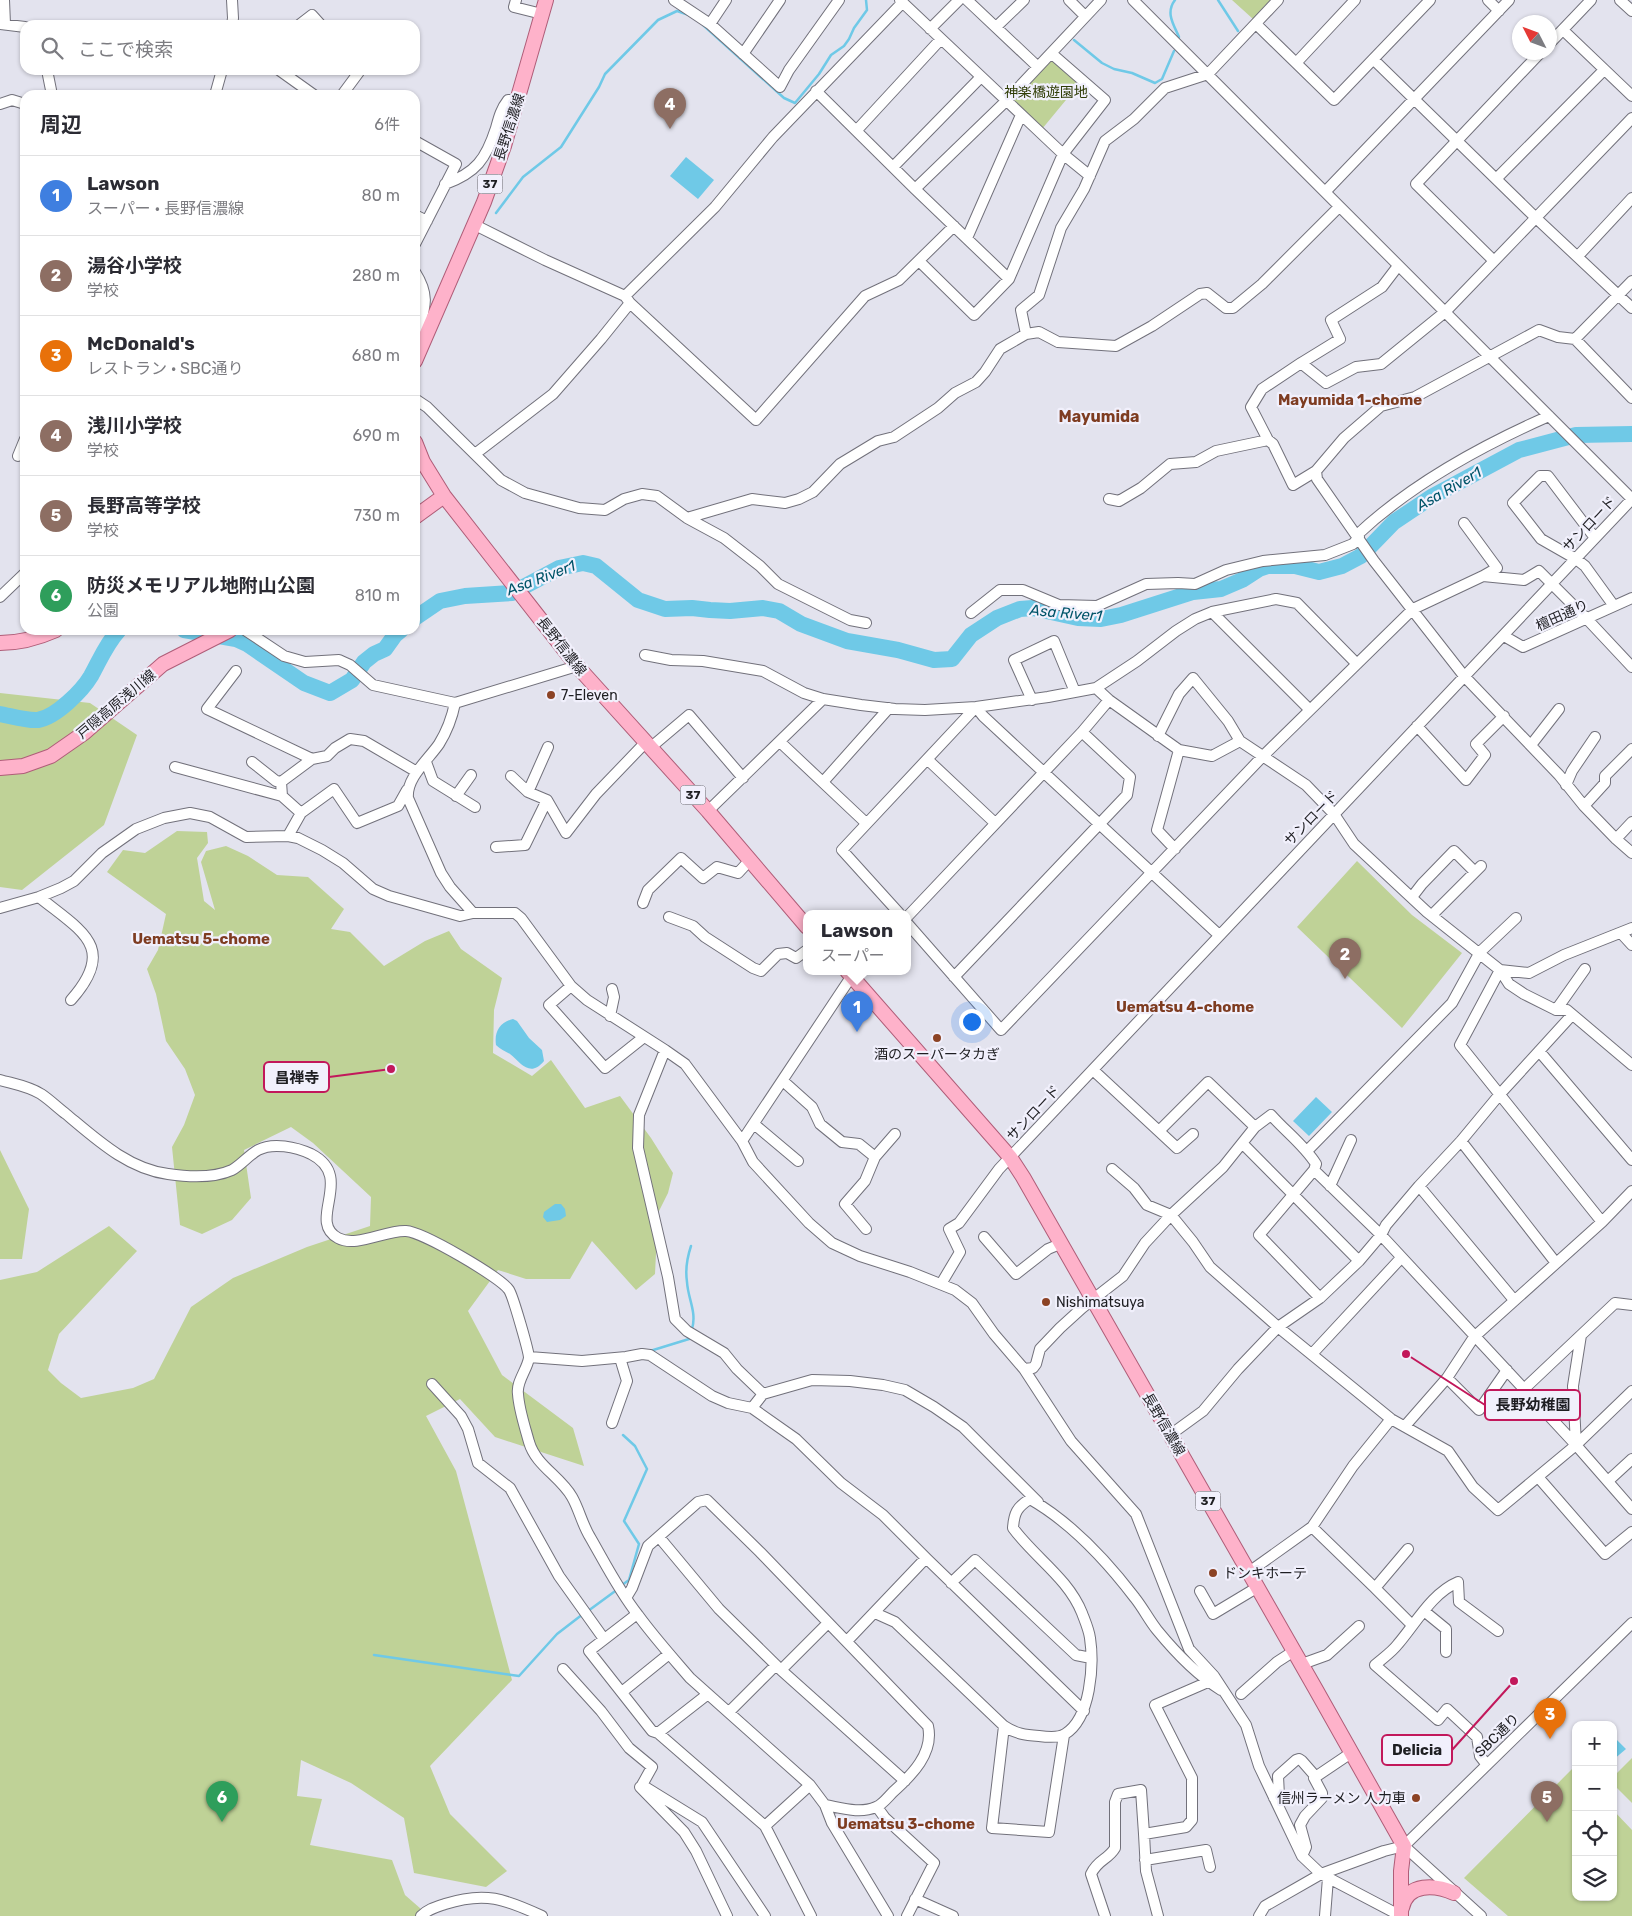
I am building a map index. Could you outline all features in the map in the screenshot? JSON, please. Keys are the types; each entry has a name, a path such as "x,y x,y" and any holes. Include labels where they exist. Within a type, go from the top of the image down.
{"main road":[{"name":"長野信濃線","path":"420,348 475,226 504,146 546,0"},
{"name":"長野信濃線","path":"420,454 444,496 577,666 708,812 803,922"},
{"path":"420,513 444,496"},
{"path":"0,643 13,643 35,639 44,635"},
{"name":"戸隠高原浅川線","path":"0,768 23,766 51,756 84,733 163,664 220,635"},
{"name":"長野信濃線","path":"854,975 1010,1157 1250,1572 1351,1753 1394,1825 1404,1846"},
{"path":"1401,1913 1401,1871 1404,1846"},
{"path":"1401,1913 1404,1899 1422,1888 1436,1887 1454,1893"}],"street":[{"path":"4,0 3,24 20,26"},
{"path":"232,0 233,20"},
{"path":"516,0 514,7 542,14"},
{"path":"674,0 710,24 780,87 788,70 839,0"},
{"path":"710,24 726,0"},
{"path":"743,54 780,0"},
{"path":"930,28 959,0"},
{"path":"967,0 1038,67"},
{"path":"996,26 1024,0"},
{"path":"1069,0 1086,16"},
{"path":"916,189 1006,101 1100,0"},
{"path":"1133,0 1632,499"},
{"path":"1026,334 1021,310 1039,295 1061,228 1084,189 1105,141 1134,119 1165,88 1208,74 1278,0"},
{"path":"1297,62 1355,0"},
{"path":"1256,24 1334,100 1430,0"},
{"path":"1488,0 1499,11"},
{"path":"1325,192 1510,0"},
{"path":"1557,36 1591,0"},
{"path":"1620,0 1632,11"},
{"path":"475,454 553,394 601,338 627,299 715,207 773,136 901,1 1063,154 1090,176"},
{"path":"306,20 312,15 317,20"},
{"path":"1563,30 1632,96"},
{"path":"857,130 941,39"},
{"path":"919,261 974,315 1009,279 1063,154 1105,100 1051,53"},
{"path":"1374,60 1536,218 1632,308"},
{"path":"1494,260 1416,184 1533,60"},
{"path":"1497,178 1604,70"},
{"path":"48,75 51,90"},
{"path":"216,90 221,75"},
{"path":"286,75 307,90"},
{"path":"346,90 357,75"},
{"path":"893,167 981,76"},
{"path":"816,91 1009,279"},
{"path":"0,104 12,100 20,102"},
{"path":"446,184 462,178 477,167 488,148 501,108 508,100 518,100"},
{"path":"967,238 1021,115"},
{"path":"1301,363 1326,383 1356,367 1381,364 1445,312 1632,118"},
{"path":"420,144 456,164 420,234"},
{"path":"1578,256 1632,198"},
{"path":"687,518 752,499 785,503 813,492 840,464 878,441 894,437 938,408 956,393 976,382 1000,349 1026,334 1038,332 1058,342 1116,346 1152,326 1200,294 1207,293 1226,308 1233,308 1262,284 1339,207"},
{"path":"420,218 427,221"},
{"path":"475,226 627,299 756,420 865,296 899,280 954,226"},
{"path":"1398,266 1382,287 1331,320 1340,339 1262,389 1251,407 1294,485 1316,472 1344,438 1381,406 1415,398 1539,330 1558,337 1575,339 1632,398"},
{"path":"420,280 423,284 426,304 420,325"},
{"path":"1575,339 1632,281"},
{"path":"420,331 424,338"},
{"path":"420,403 501,480 525,493 555,503 579,508 605,510 624,499 642,494 657,496 687,518 724,538 760,566 778,584 850,620 866,623"},
{"path":"971,612 1000,590 1023,590 1059,605 1097,606 1146,584 1195,584 1226,570 1263,561 1325,555 1353,544 1382,512 1432,478 1516,430 1552,418"},
{"path":"1109,499 1119,501 1141,488 1170,464 1196,462 1216,451 1268,440"},
{"path":"18,456 20,451"},
{"path":"1316,472 1317,479 1374,561 1464,676 1532,745 1584,806 1632,853"},
{"path":"1596,538 1548,476 1540,476 1513,503 1541,539 1576,559 1584,566 1614,606"},
{"name":"サンロード","path":"941,1284 960,1252 948,1229 959,1223 1010,1157 1632,499"},
{"path":"911,928 1001,1030 1263,756 1413,609 1497,568 1464,523"},
{"path":"1484,576 1524,580 1539,571 1631,666"},
{"path":"0,597 20,578"},
{"name":"檀田通り","path":"1504,636 1523,647 1632,598"},
{"path":"645,655 671,660 703,661 763,671 804,693 824,699 889,708 926,710 976,707 1032,700 1096,688 1137,661 1176,631 1212,612 1276,599 1296,603 1357,664"},
{"path":"1212,612 1310,710"},
{"path":"252,635 284,656 305,662 339,660 350,665 373,684 455,703 577,666"},
{"path":"1032,700 1014,660 1054,641 1075,692"},
{"path":"236,671 207,709 312,760"},
{"path":"1158,736 1179,694 1193,678 1228,721 1240,741 1306,786 1334,814 1354,844 1432,915 1500,970 1509,984 1556,1010 1567,1010 1632,1065"},
{"path":"1096,688 1109,700 1179,750 1212,756 1240,741"},
{"path":"708,812 824,699"},
{"path":"911,913 1082,732 1109,700"},
{"path":"288,836 301,813 334,789 357,823 398,806 417,772 443,738 451,721 455,703"},
{"path":"896,910 842,850 976,707"},
{"path":"976,707 983,716 1219,935"},
{"path":"823,782 889,708"},
{"path":"1532,745 1559,709"},
{"path":"511,776 528,792 547,800 566,833 596,794 647,745 689,715 743,778"},
{"path":"1417,726 1466,780 1485,755 1476,744 1504,716"},
{"path":"954,977 1127,795 1130,778 1082,732"},
{"path":"1566,785 1572,771 1595,737"},
{"path":"280,782 312,760 327,756 335,748 350,739 364,741 417,772"},
{"path":"780,742 866,823"},
{"path":"528,792 548,747"},
{"path":"1584,806 1605,783 1605,776 1632,749"},
{"path":"1175,849 1157,830 1179,750"},
{"path":"928,760 996,823"},
{"path":"252,762 276,781 280,782"},
{"path":"426,762 433,781 475,808"},
{"path":"175,767 282,796 301,813"},
{"path":"456,796 471,775"},
{"path":"280,782 282,796"},
{"path":"407,790 408,798 441,873 450,887 473,914"},
{"path":"496,847 525,845 547,800"},
{"path":"0,908 39,897 61,888 74,880 102,853 136,829 164,818 190,813 203,814 246,837 288,836 298,838 343,863 373,889 446,913 460,916 515,913 521,918 571,986 610,1016 685,1064 742,1141 753,1162 809,1223 832,1243 860,1256 941,1284 955,1290 972,1303 994,1334 1024,1370 1071,1441 1136,1514 1189,1649 1214,1676 1246,1725 1259,1766 1302,1856 1324,1876 1401,1913"},
{"path":"1616,839 1632,822"},
{"path":"1412,897 1454,851 1478,869 1432,915"},
{"path":"643,903 648,890 682,858 703,878 717,866 738,873 750,860"},
{"path":"39,897 86,934 92,946 94,960 90,972 85,984 71,1000"},
{"path":"668,917 693,926 705,937 753,968 761,971 778,954 787,953 796,958 803,953"},
{"path":"1308,1151 1452,1003 1480,952 1516,918"},
{"path":"1500,970 1529,972 1564,955 1632,928"},
{"path":"1621,933 1632,945"},
{"path":"1556,1010 1586,969"},
{"path":"1500,970 1460,1045 1602,1222"},
{"path":"742,1141 783,1081 849,975"},
{"path":"571,986 549,1005 604,1068 644,1037"},
{"path":"610,1016 614,997 612,988"},
{"path":"1170,1435 1203,1411 1238,1368 1280,1325 1320,1298 1359,1261 1419,1186 1572,1015"},
{"path":"665,1050 640,1115 638,1148 668,1277 675,1319 687,1331 724,1353 737,1369 763,1394"},
{"path":"1540,1051 1632,1160"},
{"path":"1092,1070 1177,1148 1193,1134"},
{"path":"0,1080 27,1087 43,1095 95,1138 124,1159 157,1173 192,1177 218,1174 233,1169 259,1150 271,1147 290,1147 312,1155 328,1168 332,1184 325,1218 328,1230 338,1238 353,1242 386,1233 409,1231 437,1242 482,1270 509,1290 529,1357 517,1391 530,1445 536,1458 571,1496 587,1532 626,1598 669,1654 690,1678 810,1785 826,1805 832,1823 888,1916"},
{"path":"783,1081 812,1107 820,1124 842,1142 860,1144 875,1157"},
{"path":"1159,1131 1208,1082 1255,1127"},
{"path":"1024,1370 1033,1368 1040,1349 1092,1299 1123,1276 1145,1243 1171,1215 1223,1166 1243,1144 1255,1127 1271,1115 1286,1132 1308,1151 1316,1164 1314,1170 1294,1195 1258,1235 1320,1298"},
{"path":"754,1124 798,1161"},
{"path":"866,1228 845,1204 865,1182 875,1157 895,1134"},
{"path":"1330,1186 1351,1140"},
{"path":"1461,1141 1556,1263"},
{"path":"1243,1144 1359,1261"},
{"path":"1112,1169 1134,1188 1147,1205 1171,1215 1210,1267 1314,1351 1392,1419 1448,1451 1473,1487 1498,1510 1576,1445 1632,1391"},
{"path":"1314,1170 1381,1235 1576,1445 1632,1509"},
{"path":"1419,1186 1514,1300"},
{"path":"1406,1426 1447,1378 1474,1337 1602,1222 1632,1191"},
{"path":"984,1237 1016,1274 1048,1249 1060,1244"},
{"path":"1314,1351 1401,1258"},
{"path":"1524,1389 1615,1303 1632,1305"},
{"path":"1576,1445 1573,1386 1581,1335"},
{"path":"529,1357 582,1361 642,1354 650,1355 712,1396 728,1403 752,1408 796,1439 841,1483 883,1515 951,1584 1084,1711"},
{"path":"612,1424 627,1381 620,1358"},
{"path":"1447,1378 1479,1410 1507,1370"},
{"path":"752,1408 763,1394 812,1380 850,1381 905,1390 934,1406 963,1427 1042,1506"},
{"path":"432,1384 461,1416 468,1429 478,1463 510,1488 559,1576 604,1639"},
{"path":"1250,1572 1312,1527 1353,1466 1392,1419"},
{"path":"1608,1482 1632,1459"},
{"path":"1538,1477 1605,1554 1632,1532"},
{"path":"875,1613 895,1622 1004,1726 1015,1734 1049,1737 1064,1735 1074,1726 1084,1711 1089,1684 1090,1637 1082,1611 1068,1587 1013,1528 1014,1513 1021,1504 1030,1499 1075,1531 1136,1599 1156,1629 1208,1682 1222,1690"},
{"path":"626,1598 632,1588 648,1546 698,1502 707,1500 847,1641 928,1726 930,1736 921,1762 904,1782 877,1807 861,1811 826,1805"},
{"path":"1312,1527 1412,1625"},
{"path":"659,1537 719,1609 778,1667 904,1782"},
{"path":"1375,1588 1408,1549"},
{"path":"847,1641 926,1558"},
{"path":"951,1584 975,1560 1076,1655 1090,1658"},
{"path":"1487,1765 1480,1756 1478,1736 1448,1709 1438,1720 1375,1665 1398,1645 1424,1611 1449,1586 1458,1582 1459,1602 1498,1631"},
{"path":"1200,1591 1213,1614 1258,1587"},
{"path":"1424,1611 1446,1630 1446,1652"},
{"path":"637,1614 589,1651 652,1731 658,1733 765,1826 811,1916"},
{"path":"728,1712 828,1623"},
{"name":"SBC通り","path":"1404,1846 1632,1623"},
{"path":"1302,1664 1327,1655 1359,1626"},
{"path":"1241,1694 1277,1662 1294,1651"},
{"path":"622,1692 669,1654"},
{"path":"563,1670 601,1711 629,1748 652,1767 639,1788 684,1832 696,1851 727,1916"},
{"path":"1144,1834 1186,1827 1192,1820 1192,1778 1155,1705 1208,1682"},
{"path":"658,1733 708,1694"},
{"path":"1004,1726 992,1828 1049,1832 1064,1735"},
{"path":"1316,1777 1351,1753"},
{"path":"1274,1798 1279,1796 1278,1776 1296,1760 1302,1761 1316,1777 1314,1778 1322,1793 1322,1798 1305,1816 1300,1825 1306,1848 1302,1856"},
{"path":"642,1785 702,1822 765,1916"},
{"path":"765,1826 810,1785"},
{"path":"1105,1916 1091,1874 1096,1864 1111,1854 1115,1848 1114,1802 1118,1794 1140,1790 1146,1871 1158,1916"},
{"path":"877,1807 885,1818 934,1862 907,1916"},
{"path":"1259,1916 1265,1906 1324,1876 1384,1851 1404,1846 1480,1916"},
{"path":"1145,1860 1206,1850 1210,1867"},
{"path":"1324,1876 1325,1916"},
{"path":"421,1916 426,1910 463,1898 490,1897 513,1902 542,1916"},
{"path":"915,1900 953,1916"}],"green space":[{"path":"1232,0 1271,0 1253,19"},
{"name":"神楽橋遊園地","path":"1050,56 1080,83 1042,129 1009,101"},
{"path":"0,693 90,703 137,735 104,825 22,890 0,887"},
{"path":"177,831 207,832 208,843 197,858 204,901 215,910 201,862 206,851 226,846 248,856 277,875 308,877 344,909 331,929 350,932 384,966 425,941 449,931 461,949 502,978 494,1010 493,1053 532,1076 551,1060 585,1108 620,1096 651,1138 673,1173 668,1193 658,1213 655,1274 636,1290 592,1241 570,1279 526,1279 498,1270 468,1311 502,1375 573,1428 584,1466 495,1437 460,1399 426,1416 456,1471 512,1680 430,1766 450,1814 507,1871 486,1887 414,1873 404,1818 351,1783 301,1760 297,1796 322,1799 310,1845 392,1860 405,1895 429,1916 0,1916 0,1280 37,1272 109,1226 137,1251 59,1334 48,1370 61,1383 81,1398 133,1388 154,1379 191,1307 233,1278 307,1247 370,1226 371,1197 313,1143 291,1127 244,1150 251,1198 232,1220 202,1234 180,1225 172,1147 184,1125 195,1095 185,1069 166,1041 156,994 147,969 158,950 166,914 107,872 123,850 145,853"},
{"path":"1357,861 1412,915 1462,953 1402,1028 1297,927"},
{"path":"0,1150 29,1209 22,1259 0,1259"},
{"path":"1632,1758 1632,1803 1617,1788 1617,1773"},
{"path":"1572,1769 1572,1901 1617,1901 1617,1814 1632,1830 1632,1916 1508,1916 1464,1878"}],"water":[{"path":"686,157 714,180 698,199 670,176"},
{"path":"513,1019 517,1021 529,1038 542,1050 544,1061 539,1066 530,1069 496,1045 496,1036 499,1028 508,1020"},
{"path":"1316,1097 1332,1112 1309,1136 1293,1121"},
{"path":"555,1204 561,1204 565,1209 566,1216 560,1220 547,1222 543,1217 544,1212"},
{"path":"1617,1740 1626,1749 1617,1757"}],"waterway":[{"path":"703,25 784,98 795,103 819,74 831,55 844,46 849,39 854,28 867,10 866,0"},
{"path":"1175,0 1172,5 1171,14 1179,37 1178,39"},
{"path":"1218,0 1238,31"},
{"path":"496,213 523,177 561,147 599,87 605,74 658,20 677,11 689,15"},
{"path":"1074,40 1102,63 1155,83 1162,79 1174,51"},
{"name":"Asa River1","path":"420,615 440,601 465,596 512,593 559,568 583,563 596,566 638,600 665,609 692,608 730,611 763,608 779,611 801,624 847,641 898,650 934,660 952,659 971,635 997,618 1020,609 1033,608 1078,618 1101,619 1121,615 1193,592 1221,589 1268,566 1295,566 1319,572 1342,566 1361,556 1394,522 1433,496 1519,450 1576,435 1632,434"},
{"name":"Asa River1","path":"0,714 34,720 53,714 75,696 87,682 114,635"},
{"name":"Asa River1","path":"213,635 236,639 247,644 304,683 330,693 352,680 364,662 374,654 385,649 395,635"},
{"path":"691,1246 687,1259 686,1273 692,1306 692,1329"},
{"path":"650,1351 689,1339 690,1337"},
{"path":"622,1585 629,1580 639,1544 624,1521 647,1469 635,1446 623,1435"},
{"path":"588,1611 618,1589"},
{"path":"374,1655 519,1676 557,1634 583,1614"}],"place":[{"name":"浅川小学校","path":"670,129"},
{"name":"7-Eleven","path":"551,695"},
{"name":"湯谷小学校","path":"1345,979"},
{"name":"Lawson","path":"857,1032"},
{"name":"酒のスーパータカぎ","path":"937,1038"},
{"name":"昌禅寺","path":"391,1069"},
{"name":"Nishimatsuya","path":"1046,1302"},
{"name":"長野幼稚園","path":"1406,1354"},
{"name":"ドンキホーテ","path":"1213,1573"},
{"name":"Delicia","path":"1514,1681"},
{"name":"McDonald's","path":"1550,1739"},
{"name":"信州ラーメン 人力車","path":"1416,1798"},
{"name":"防災メモリアル地附山公園","path":"222,1822"},
{"name":"長野高等学校","path":"1547,1822"}],"district":[{"name":"Mayumida 1-chome","path":"1350,400"},
{"name":"Mayumida","path":"1099,416"},
{"name":"Uematsu 5-chome","path":"201,939"},
{"name":"Uematsu 4-chome","path":"1185,1007"},
{"name":"Uematsu 3-chome","path":"906,1824"}]}
